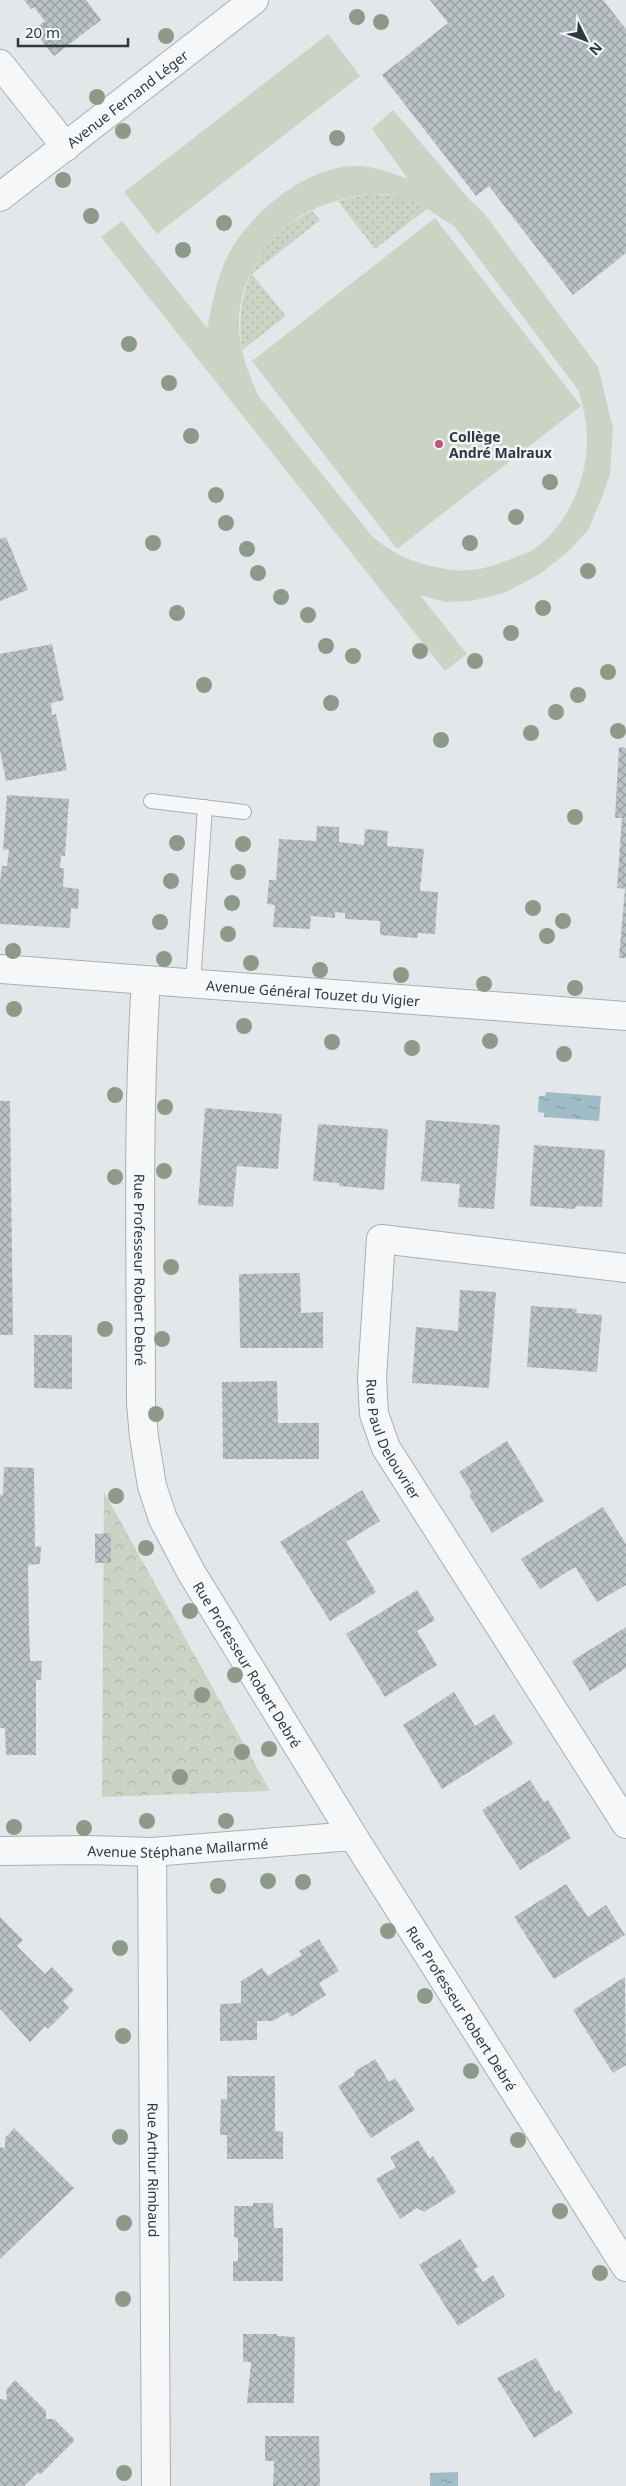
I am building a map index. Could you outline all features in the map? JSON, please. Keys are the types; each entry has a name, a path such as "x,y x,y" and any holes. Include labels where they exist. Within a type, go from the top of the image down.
{"street":[{"name":"Avenue Fernand Léger","path":"0,197 254,0"},
{"path":"0,64 66,147"},
{"name":"Avenue Général Touzet du Vigier","path":"0,969 626,1016"},
{"name":"Rue Professeur Robert Debré","path":"146,980 142,1033 141,1403 144,1438 152,1486 163,1519 191,1572 353,1836 626,2267"},
{"name":"Rue Paul Delouvrier","path":"626,1268 381,1239 372,1378 374,1414 386,1448 626,1824"},
{"name":"Avenue Stéphane Mallarmé","path":"0,1851 90,1850 152,1852 353,1836"},
{"name":"Rue Arthur Rimbaud","path":"152,1852 156,2486"}],"lane":[{"path":"151,801 244,812"},
{"path":"193,984 206,807"}],"green space":[{"path":"328,34 360,76 157,234 124,192"},
{"path":"393,110 469,199 484,213 598,367 613,428 610,474 602,497 588,530 570,550 540,574 504,593 471,601 445,602 420,595 467,654 445,671 101,237 122,221 207,328 218,280 233,246 246,228 279,196 319,173 340,167 366,167 408,179 372,129","holes":["386,194 420,204 455,227 579,391 586,427 586,454 579,485 566,515 546,540 534,549 484,568 456,570 427,565 394,552 372,536 258,395 245,361 239,334 240,309 243,293 249,278 265,249 288,226 309,211 351,197"]},
{"path":"369,194 400,197 428,208 375,249 338,201"},
{"path":"312,211 320,220 252,274 286,316 242,350 240,328 242,307 246,287 253,269 263,252 276,236"},
{"path":"435,218 581,406 397,549 252,361"},
{"path":"104,1492 270,1791 102,1797"}],"water":[{"path":"546,1092 601,1096 599,1121 544,1117 544,1113 538,1112 539,1096 545,1096"},
{"path":"458,2472 458,2486 430,2486 430,2473"}],"building":[{"path":"24,0 86,0 101,20 54,56 33,30 45,21 34,7 31,9"},
{"path":"430,0 603,0 626,29 626,253 573,295 489,186 476,196 382,75 448,23"},
{"path":"6,537 28,590 0,601 0,539"},
{"path":"52,644 64,700 51,703 52,715 56,714 67,770 6,781 0,750 0,654"},
{"path":"619,747 626,748 626,889 617,888 622,818 615,818"},
{"path":"7,795 69,799 65,856 61,856 60,868 64,868 63,887 79,889 78,909 71,908 70,928 0,924 0,882 2,866 7,866 9,849 3,850"},
{"path":"317,826 339,827 339,842 364,845 365,829 388,831 387,846 424,849 420,891 438,892 435,934 418,933 417,938 380,935 380,921 345,919 345,913 335,912 335,918 311,916 310,929 273,927 275,905 267,904 269,880 276,880 279,839 316,841"},
{"path":"625,889 626,958 619,958"},
{"path":"0,1101 10,1101 13,1335 0,1335"},
{"path":"205,1108 282,1114 278,1169 237,1166 233,1207 198,1205"},
{"path":"426,1120 500,1125 494,1209 458,1207 460,1184 421,1181"},
{"path":"318,1124 388,1129 384,1190 339,1186 339,1183 313,1181"},
{"path":"534,1145 605,1150 602,1207 576,1206 575,1209 530,1206"},
{"path":"300,1273 301,1313 323,1312 323,1348 240,1348 239,1274"},
{"path":"460,1290 496,1292 489,1388 412,1383 416,1327 458,1331"},
{"path":"531,1306 577,1309 576,1313 602,1315 597,1372 527,1367"},
{"path":"34,1335 72,1335 72,1389 34,1388"},
{"path":"277,1381 278,1423 319,1423 319,1459 223,1459 222,1382"},
{"path":"507,1441 544,1501 492,1533 469,1495 472,1493 459,1472"},
{"path":"4,1467 34,1468 35,1547 41,1546 40,1564 28,1565 30,1661 42,1661 41,1680 36,1680 36,1755 6,1755 5,1728 0,1728 0,1495 3,1495"},
{"path":"362,1490 380,1521 346,1542 376,1592 330,1621 280,1542"},
{"path":"603,1507 626,1544 626,1585 597,1602 575,1567 540,1589 521,1559"},
{"path":"111,1533 111,1563 95,1563 95,1534"},
{"path":"417,1590 435,1620 417,1631 437,1665 385,1697 346,1634"},
{"path":"626,1627 626,1668 590,1691 572,1661"},
{"path":"454,1692 475,1726 494,1714 513,1744 442,1789 403,1725"},
{"path":"530,1780 544,1802 548,1800 571,1838 520,1870 482,1810"},
{"path":"566,1884 588,1917 606,1905 625,1935 554,1979 514,1917"},
{"path":"0,1917 23,1940 17,1946 45,1974 52,1967 74,1990 63,2001 69,2008 48,2029 45,2026 30,2042 0,2009"},
{"path":"319,1939 339,1971 319,1983 326,1995 291,2017 288,2012 273,2021 257,2021 257,2040 220,2041 220,2004 241,2003 241,1981 262,1968 268,1976 302,1955 299,1951"},
{"path":"625,1977 626,2065 613,2073 573,2010"},
{"path":"375,2059 389,2082 395,2078 415,2110 371,2138 338,2086 355,2075 354,2072"},
{"path":"227,2076 275,2076 275,2131 283,2132 283,2159 227,2159 227,2135 220,2135 221,2099 227,2099"},
{"path":"14,2128 74,2188 0,2259 0,2147 5,2148 5,2138"},
{"path":"418,2140 430,2159 433,2156 456,2192 424,2212 417,2208 400,2219 376,2179 396,2167 390,2157"},
{"path":"253,2203 273,2203 274,2228 283,2228 283,2281 233,2281 233,2261 238,2261 238,2238 234,2237 234,2206 253,2206"},
{"path":"460,2239 478,2267 474,2269 483,2282 493,2275 505,2296 458,2326 419,2265"},
{"path":"243,2334 277,2334 277,2336 295,2337 294,2403 247,2403 251,2362 243,2362"},
{"path":"536,2358 556,2393 559,2390 573,2413 534,2438 497,2378"},
{"path":"15,2380 46,2411 46,2419 54,2419 75,2440 40,2475 38,2472 24,2486 0,2486 0,2399 7,2400 6,2390"},
{"path":"265,2436 319,2436 320,2486 273,2486 274,2461 265,2461"}],"place":[{"name":"Collège André Malraux","path":"439,444"}]}
